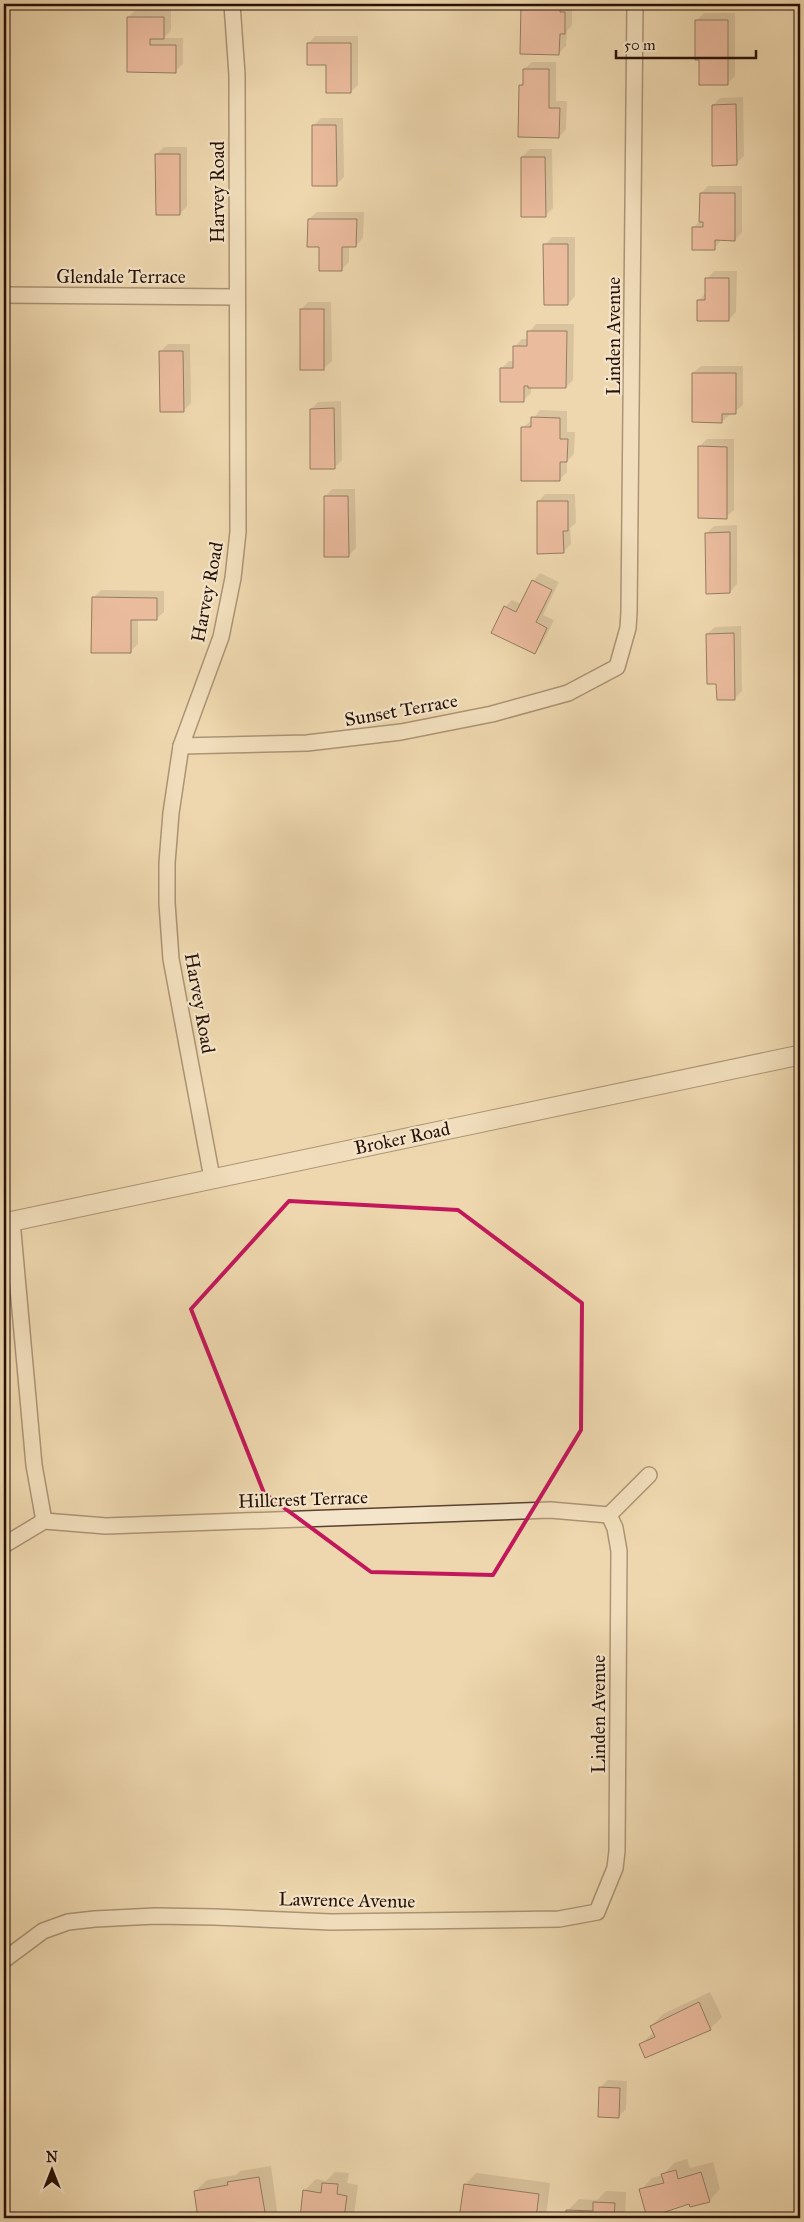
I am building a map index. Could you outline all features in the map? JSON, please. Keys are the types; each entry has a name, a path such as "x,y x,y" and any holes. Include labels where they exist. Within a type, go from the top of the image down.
{"street":[{"name":"Harvey Road","path":"212,1178 170,950 167,863 171,813 181,746 221,637 233,578 238,532 237,75 232,4"},
{"name":"Linden Avenue","path":"617,667 628,628 629,612 635,4"},
{"name":"Glendale Terrace","path":"4,295 237,297"},
{"name":"Sunset Terrace","path":"181,746 307,743 401,732 492,714 568,692 617,667"},
{"name":"Broker Road","path":"8,1222 800,1055"},
{"path":"4,1545 44,1521 34,1465 8,1222"},
{"path":"609,1516 649,1475"},
{"name":"Hillcrest Terrace","path":"44,1521 106,1526 550,1510 609,1516"},
{"name":"Linden Avenue","path":"597,1912 615,1868 617,1851 620,1551 615,1528 609,1516"},
{"name":"Lawrence Avenue","path":"4,1960 43,1931 68,1922 96,1918 146,1916 215,1917 331,1922 559,1919 597,1912"}],"highlighted area":[{"path":"289,1201 458,1210 582,1303 581,1430 493,1575 371,1572 264,1493 191,1309"}],"building":[{"path":"308,4 354,4 354,6 308,6"},
{"path":"521,4 560,4 560,12 565,12 565,34 560,34 559,55 520,54"},
{"path":"127,17 164,17 164,39 150,39 150,45 176,45 176,73 127,72"},
{"path":"695,20 728,20 728,85 699,85 699,60 695,60"},
{"path":"307,43 351,43 351,93 326,93 326,65 307,65"},
{"path":"523,69 549,69 549,108 560,108 559,138 518,137 519,85 523,85"},
{"path":"736,104 737,165 712,166 712,105"},
{"path":"312,125 336,125 337,186 312,186"},
{"path":"155,154 180,154 180,215 156,215"},
{"path":"521,157 545,157 546,217 521,217"},
{"path":"700,193 735,193 735,241 715,240 715,250 692,250 692,227 703,227 703,222 699,222"},
{"path":"308,219 357,219 356,247 342,247 342,271 319,271 319,247 307,247"},
{"path":"543,244 568,244 568,305 544,305"},
{"path":"705,278 729,278 729,321 697,321 697,300 705,300"},
{"path":"300,309 324,309 324,370 300,370"},
{"path":"527,331 567,331 566,388 528,388 528,386 524,386 524,402 500,402 500,368 513,368 513,346 527,346"},
{"path":"159,351 183,351 184,412 160,412"},
{"path":"692,373 736,373 736,414 722,414 722,423 692,422"},
{"path":"334,408 335,469 310,469 310,409"},
{"path":"531,417 560,418 560,439 568,439 567,462 560,462 560,481 521,481 521,427 531,427"},
{"path":"698,446 727,447 727,519 698,518"},
{"path":"324,496 348,496 349,557 324,557"},
{"path":"537,501 568,501 568,531 563,531 564,553 537,554"},
{"path":"730,532 730,593 706,594 705,533"},
{"path":"532,580 552,590 536,622 547,628 535,654 491,633 504,606 516,612"},
{"path":"92,597 157,598 157,620 131,620 131,653 91,653"},
{"path":"734,633 735,700 717,700 716,684 707,684 706,634"},
{"path":"699,2002 711,2030 645,2058 639,2044 655,2037 650,2026"},
{"path":"599,2087 620,2088 619,2118 598,2117"},
{"path":"676,2170 678,2179 701,2172 710,2202 690,2207 689,2204 647,2218 639,2189 664,2183 661,2174"},
{"path":"259,2177 266,2218 233,2218 232,2214 198,2218 194,2191 228,2185 227,2182"},
{"path":"322,2183 338,2184 337,2194 347,2196 344,2218 300,2218 303,2190 321,2193"},
{"path":"464,2184 539,2194 536,2218 459,2218"},
{"path":"593,2202 615,2203 614,2218 566,2218 566,2210 593,2211"}]}
